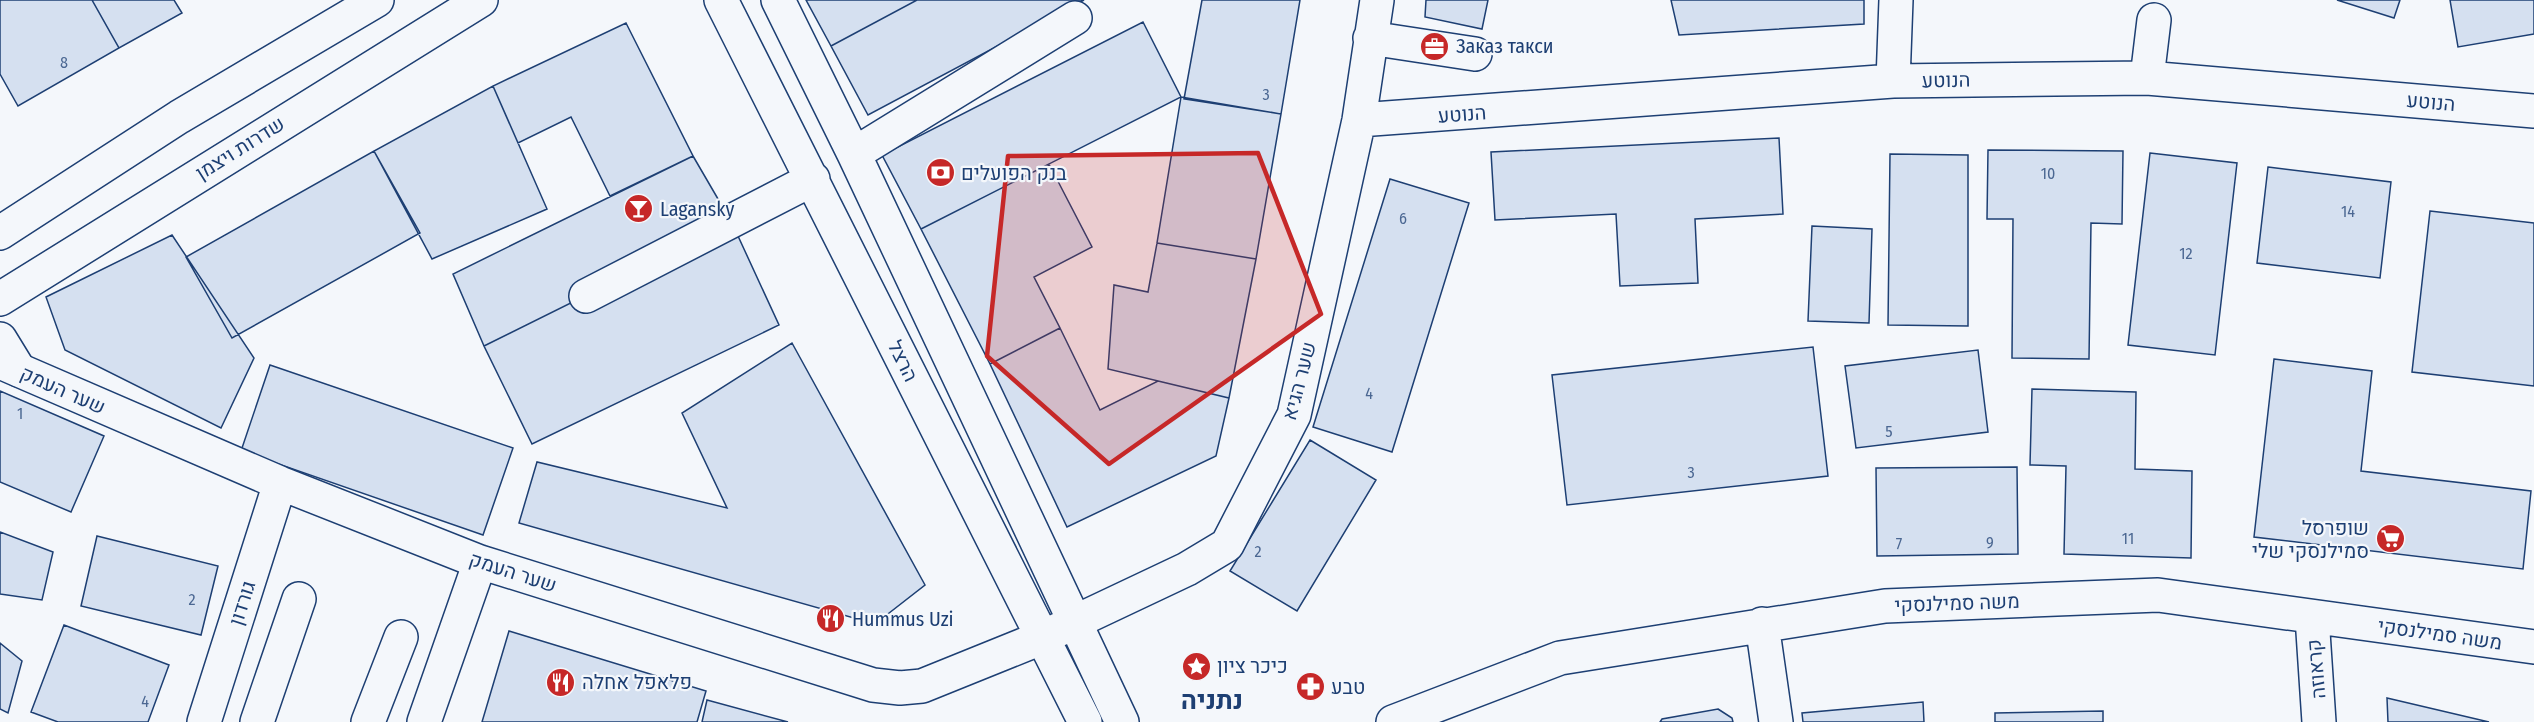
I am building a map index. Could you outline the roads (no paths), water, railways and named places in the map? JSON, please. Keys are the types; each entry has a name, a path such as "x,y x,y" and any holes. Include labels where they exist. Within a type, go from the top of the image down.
{"street":[{"path":"0,233 179,117 376,0"},
{"name":"שדרות ויצמן","path":"0,299 481,0"},
{"name":"הרצל","path":"721,0 1085,722"},
{"path":"778,0 854,154 1076,620 1122,722"},
{"name":"שער הגיא","path":"1041,638 1187,569 1227,545 1294,416 1359,120 1377,0"},
{"path":"1893,81 1896,0"},
{"path":"854,154 1075,18"},
{"path":"2147,78 2154,20"},
{"path":"1371,38 1475,54"},
{"name":"הנוטע","path":"1359,120 1893,81 2147,78 2534,111"},
{"path":"586,296 813,179"},
{"path":"0,339 10,366"},
{"name":"שער העמק","path":"10,366 280,483 480,562 873,685 922,686 1041,638"},
{"name":"גורדון","path":"204,722 280,483"},
{"path":"424,722 480,562"},
{"name":"משה סמילנסקי","path":"1393,722 1560,658 1885,606 2158,595 2534,647"},
{"path":"257,722 299,599"},
{"name":"קראוזה","path":"2312,617 2319,722"},
{"path":"1762,624 1776,722"},
{"path":"368,722 401,637"}],"place":[{"name":"Заказ такси","path":"1435,46"},
{"name":"בנק הפועלים","path":"940,173"},
{"name":"Lagansky","path":"639,209"},
{"name":"שופרסל סמילנסקי שלי","path":"2390,539"},
{"name":"Hummus Uzi","path":"831,619"},
{"name":"כיכר ציון","path":"1196,666"},
{"name":"פלאפל אחלה","path":"561,682"},
{"name":"טבע","path":"1310,687"}],"district":[{"name":"נתניה","path":"1212,700"}]}
